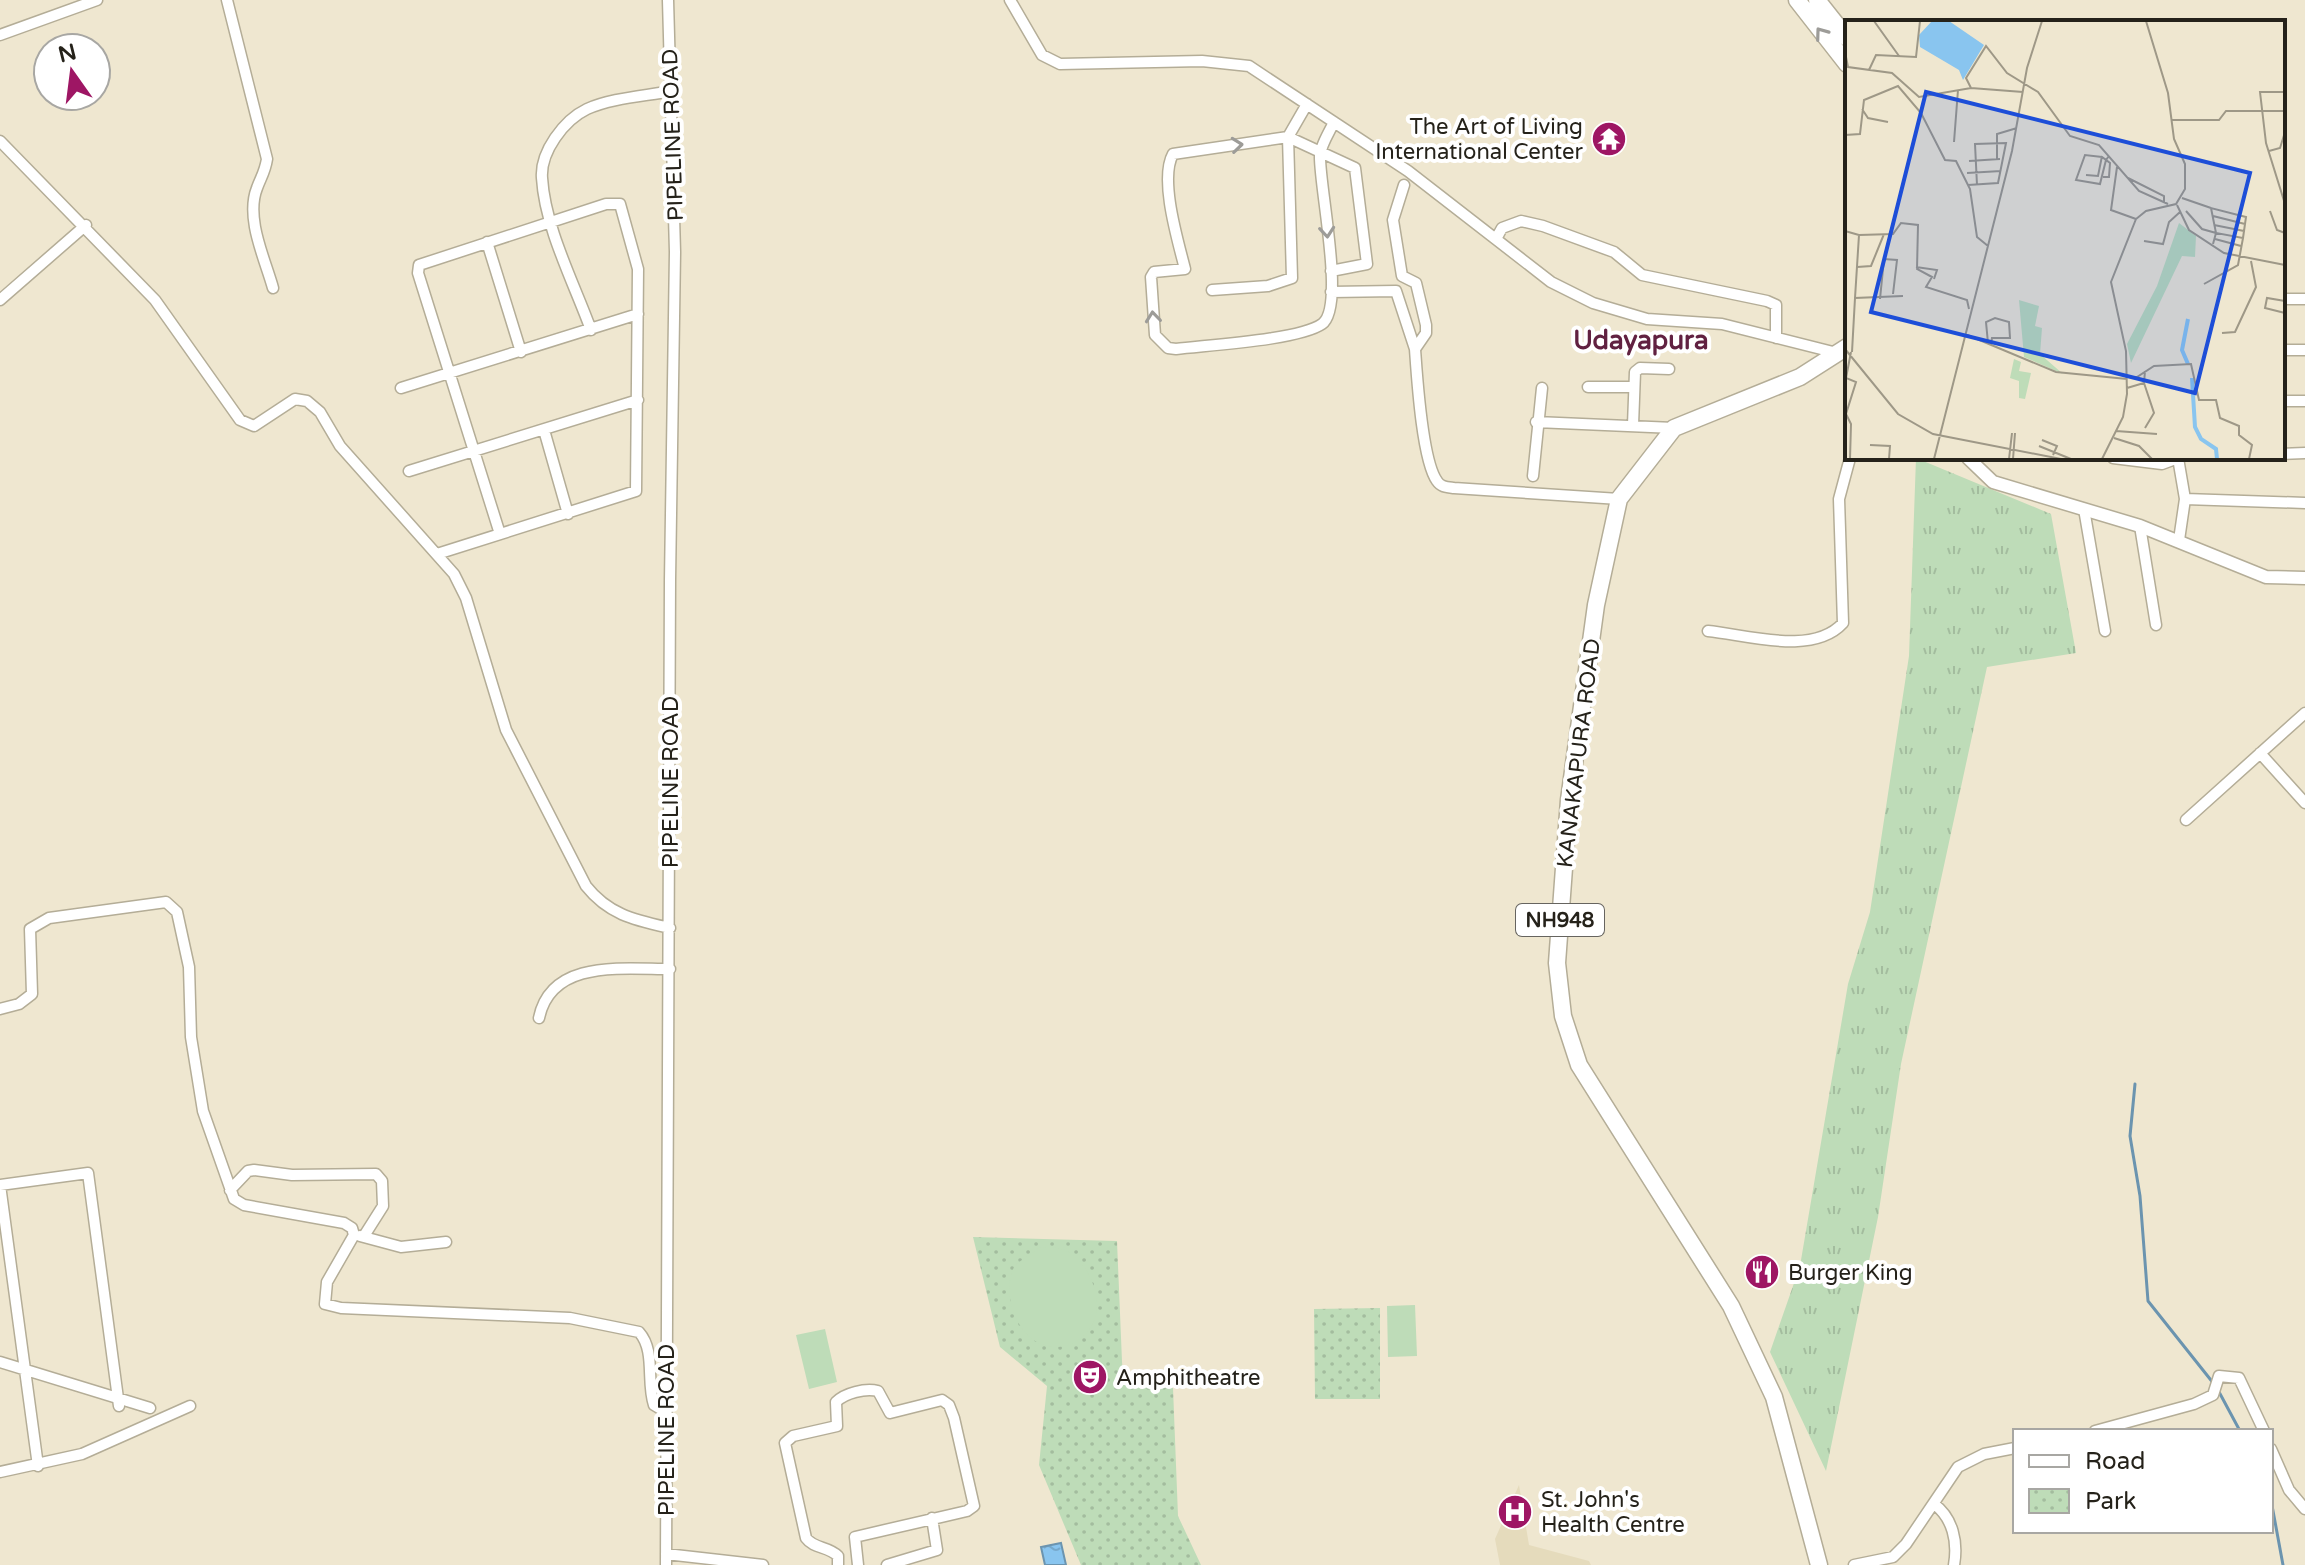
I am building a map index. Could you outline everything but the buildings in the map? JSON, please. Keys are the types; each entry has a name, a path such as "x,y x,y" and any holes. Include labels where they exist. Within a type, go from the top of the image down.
{"highway":[{"path":"1797,0 1845,61"},
{"path":"1817,0 1845,35"},
{"path":"1674,428 1800,377 1843,350"},
{"name":"KANAKAPURA ROAD","path":"1674,428 1619,499 1596,605 1569,800 1557,963 1563,1016 1579,1065 1731,1306 1758,1359 1774,1397 1819,1565"}],"street":[{"path":"0,35 97,0"},
{"path":"227,0 267,159 264,177 256,189 254,223 273,288"},
{"name":"PIPELINE ROAD","path":"666,1560 664,1411 675,252 668,0"},
{"path":"1010,0 1042,55 1060,64 1202,61 1249,66 1408,171 1551,282 1593,303 1647,319 1722,324 1843,350"},
{"path":"591,330 552,222 542,178 544,159 571,118 589,108 671,91"},
{"path":"1212,290 1268,286 1292,278 1288,137 1307,104"},
{"path":"1331,271 1363,266 1369,256 1355,168 1320,155 1288,137 1173,154 1168,163 1170,196 1185,269 1154,272 1151,277 1155,335 1168,348 1176,349 1298,333 1322,324 1330,315 1331,271 1320,155 1334,122"},
{"path":"0,141 86,225 178,328 240,420 254,426 295,399 307,401 320,412 340,446 454,574 466,598 506,730 586,886 599,902 619,916 670,928"},
{"path":"1404,185 1393,220 1402,276 1416,283 1426,325 1426,333 1415,349"},
{"path":"437,554 636,491 638,269 620,204 606,204 419,265 418,273 500,534"},
{"path":"1496,239 1502,228 1521,221 1614,252 1642,275 1767,301 1776,305 1778,310 1776,338"},
{"path":"0,300 86,225"},
{"path":"487,242 521,352"},
{"path":"1331,292 1396,291 1415,349 1429,461 1441,486 1619,499"},
{"path":"401,388 638,314"},
{"path":"1633,425 1635,372 1640,368 1669,369"},
{"path":"1588,387 1634,387"},
{"path":"1533,476 1536,422 1542,388"},
{"path":"409,471 638,400"},
{"path":"1536,422 1674,428"},
{"path":"544,430 568,514"},
{"path":"2285,454 2305,453"},
{"path":"1708,631 1816,641 1833,634 1843,623 1839,499 1849,460"},
{"path":"1970,460 1993,482 2140,526 2266,577 2305,578"},
{"path":"2129,460 2162,464 2173,460"},
{"path":"2178,460 2185,499 2179,540"},
{"path":"2185,499 2305,503"},
{"path":"2084,509 2105,631"},
{"path":"2140,526 2156,625"},
{"path":"2186,820 2305,713"},
{"path":"2260,753 2305,803"},
{"path":"0,1009 19,1004 32,994 30,929 49,918 166,902 177,912 189,967 191,1037 203,1111 234,1199 244,1205 344,1223 359,1235 401,1247 446,1242"},
{"path":"539,1018 549,990 568,978 607,969 670,969"},
{"path":"230,1190 248,1171 254,1170 292,1175 376,1174 382,1181 383,1206 327,1282 325,1304 341,1308 570,1318 639,1332 647,1340 649,1390 654,1405 664,1411"},
{"path":"38,1466 0,1185 88,1173 119,1402"},
{"path":"0,1362 119,1402 150,1408"},
{"path":"2102,1429 2194,1404 2213,1395 2219,1376 2224,1374 2239,1378 2263,1429"},
{"path":"838,1565 838,1556 833,1551 811,1545 806,1538 784,1452 785,1443 793,1436 837,1426 836,1402 841,1396 870,1389 878,1391 890,1413 942,1400 949,1405 974,1506 967,1511 855,1537 861,1564"},
{"path":"0,1472 82,1454 190,1406"},
{"path":"1854,1565 1893,1557 1958,1467 1984,1454 2013,1448"},
{"path":"2273,1454 2289,1490 2305,1509"},
{"path":"1934,1504 1947,1513 1953,1533 1954,1565"},
{"path":"887,1565 937,1550 932,1518"},
{"path":"666,1560 710,1563 717,1558 763,1565"}],"shaded area":[{"name":"St. John's Health Centre","path":"1519,1485 1529,1545 1589,1561 1591,1565 1500,1565 1495,1539"}],"green space":[{"path":"1916,460 2051,514 2076,653 1987,667 1901,1064 1878,1217 1826,1471 1770,1352 1800,1266 1848,984 1870,912 1909,656"},
{"path":"973,1237 1117,1241 1123,1385 1173,1388 1178,1516 1201,1565 1081,1565 1039,1465 1047,1386 1000,1347"},
{"path":"1039,1248 1060,1248 1077,1258 1086,1270 1096,1295 1096,1316 1087,1332 1073,1343 1056,1347 1039,1343 1023,1330 1012,1307 1009,1286 1015,1265"},
{"path":"1415,1305 1417,1356 1388,1357 1387,1306"},
{"path":"1380,1308 1380,1399 1315,1399 1314,1309"},
{"path":"825,1329 837,1382 809,1389 796,1335"}],"water":[{"path":"1061,1543 1066,1565 1045,1565 1041,1547"}],"waterway":[{"path":"2135,1084 2130,1136 2140,1196 2148,1301 2214,1384"},
{"path":"2218,1390 2239,1429"},
{"path":"2273,1511 2283,1565"}],"place":[{"name":"The Art of Living International Center","path":"1609,139"},
{"name":"Burger King","path":"1762,1272"},
{"name":"Amphitheatre","path":"1090,1377"},
{"name":"St. John's Health Centre","path":"1515,1512"}],"district":[{"name":"Udayapura","path":"1641,340"}]}
